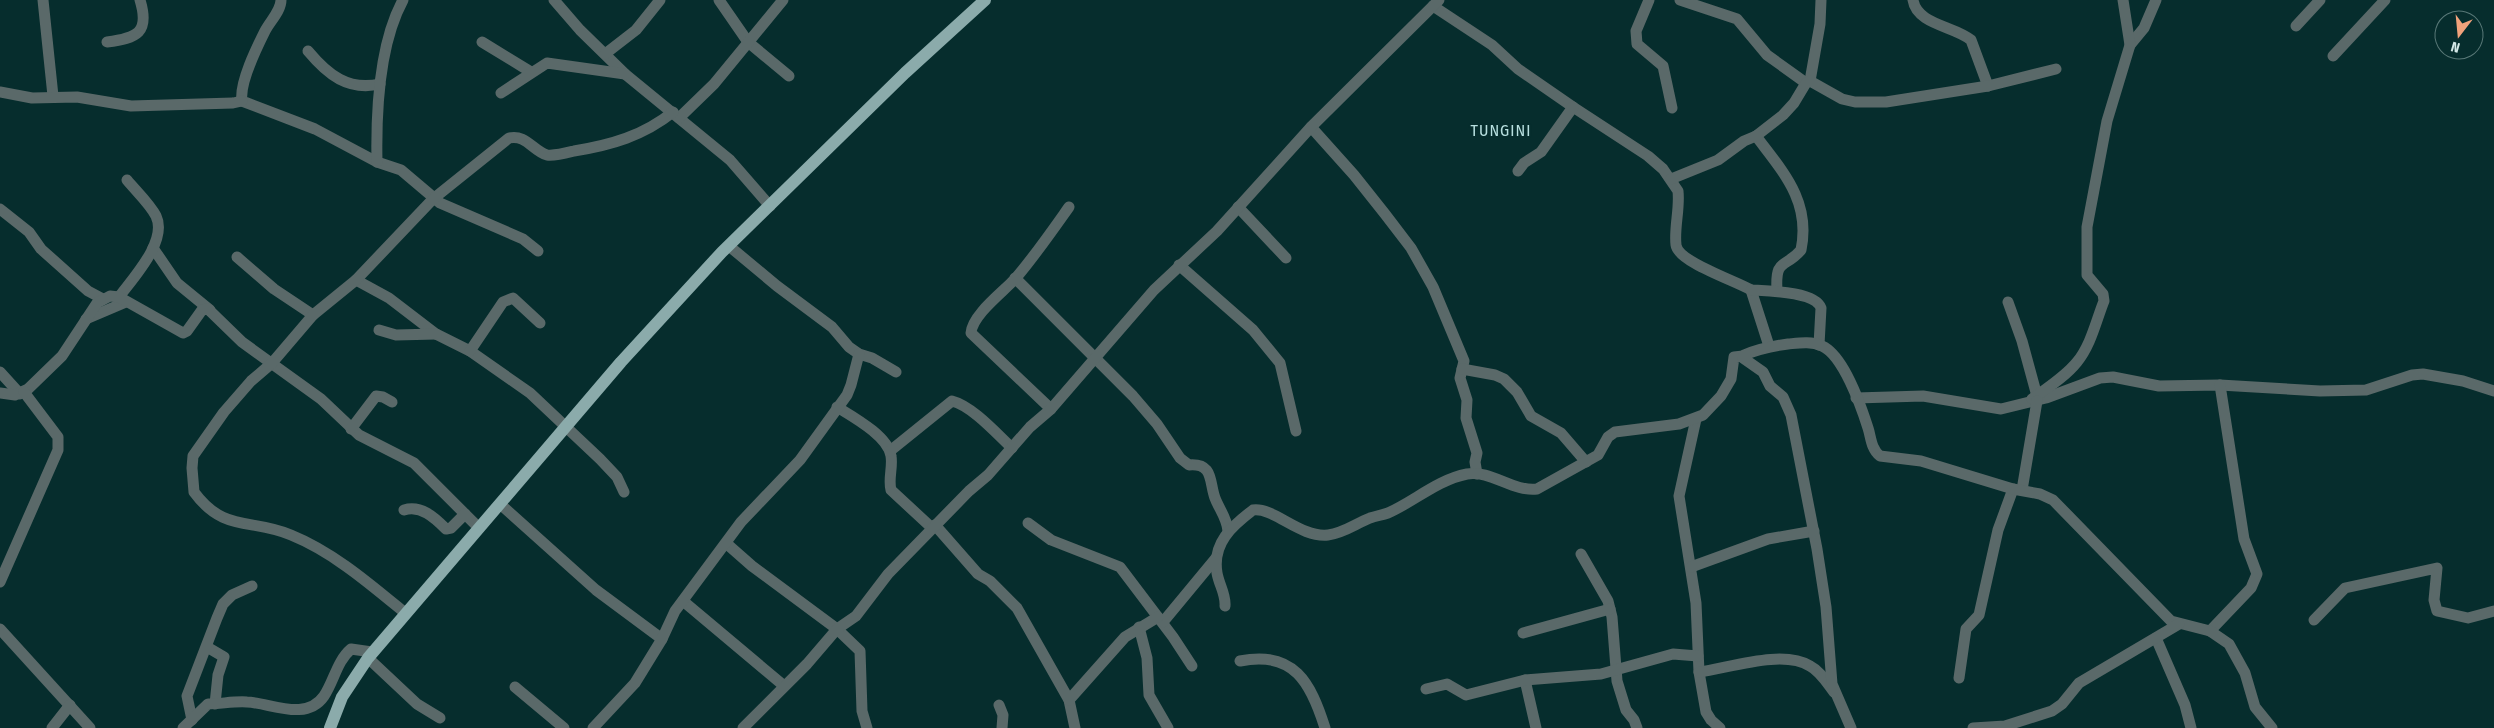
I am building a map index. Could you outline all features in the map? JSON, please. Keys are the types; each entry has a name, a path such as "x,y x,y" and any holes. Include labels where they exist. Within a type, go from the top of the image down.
{"main road":[{"path":"330,728 342,697 370,655 404,612 500,504 621,362 728,246 905,73 985,0"}],"street":[{"path":"43,0 53,96"},
{"path":"107,42 130,39 139,32 144,21 140,0"},
{"path":"377,162 377,107 380,84 387,46 403,0"},
{"path":"554,0 625,74 730,160 770,206"},
{"path":"606,54 636,30 660,0"},
{"path":"719,0 748,42 789,76"},
{"path":"404,612 373,587 323,552 285,533 221,518 200,501 194,492 192,468 194,456 224,412 251,381 272,363 313,315 356,280 433,198 510,138 522,139 547,155 600,147 632,137 651,128 676,115 714,84 783,0"},
{"path":"1649,0 1636,31 1637,44 1663,66 1672,108"},
{"path":"1680,0 1737,19 1767,55 1808,82 1842,99 1856,102 1886,102 1988,86 2056,69"},
{"path":"1670,179 1718,160 1744,141 1756,136 1783,115 1794,103 1808,82 1820,24 1821,0"},
{"path":"1913,0 1918,12 1945,28 1972,40 1988,86"},
{"path":"2123,0 2130,45"},
{"path":"2033,400 2070,370 2078,361 2087,346 2104,301 2103,294 2087,275 2087,227 2107,121 2130,45 2144,28 2156,0"},
{"path":"2296,26 2320,0"},
{"path":"2333,56 2385,0"},
{"path":"242,101 244,84 255,53 283,1"},
{"path":"743,728 783,685 807,664 837,629 860,612 888,574 988,475 1051,409 1179,265 1217,231 1311,127 1436,3 1492,45 1518,69 1652,159 1670,179 1679,194 1676,242 1678,252 1691,262 1751,290 1777,291 1806,297 1819,305 1819,345"},
{"path":"482,42 531,72"},
{"path":"308,52 334,78 357,86 380,84"},
{"path":"501,93 547,63 625,74"},
{"path":"0,92 32,98 77,96 131,106 233,103 242,101 315,129 377,162 405,172 433,198 446,207 523,239 538,251"},
{"path":"1518,171 1524,163 1541,152 1573,107"},
{"path":"1311,127 1354,175 1422,265 1449,322 1463,358 1460,378 1466,396 1466,418 1477,453 1475,462 1477,474"},
{"path":"1756,136 1788,179 1796,193 1800,206 1803,235 1801,250 1787,260 1778,270 1777,291"},
{"path":"86,319 122,299 160,233 156,216 127,180"},
{"path":"1051,409 971,332 971,328 987,306 1015,278 1069,207"},
{"path":"1238,207 1286,258"},
{"path":"0,209 29,232 41,249 88,291 103,299"},
{"path":"728,246 777,286 826,322 859,354 872,358 896,372"},
{"path":"153,248 177,283 210,310 242,342 321,399 351,429 414,463 479,528"},
{"path":"237,258 274,289 313,315"},
{"path":"1179,265 1253,330 1280,363 1296,432"},
{"path":"1015,278 1146,411 1185,463 1189,466 1198,464 1205,470 1211,478 1213,494 1226,519 1228,531"},
{"path":"356,280 394,301 436,334 470,351 530,393 567,425 617,477 624,492"},
{"path":"1751,290 1758,317 1769,346"},
{"path":"0,393 22,393 56,364 91,310 103,299 110,296 122,299 183,333 188,331 202,310 210,310"},
{"path":"470,351 503,302 508,299 513,298 540,323"},
{"path":"1959,678 1966,629 1976,620 1982,608 1998,530 2018,490 2033,400 2022,341 2008,302"},
{"path":"379,330 396,335 436,334"},
{"path":"1069,700 1125,638 1139,627 1160,620 1216,558 1228,531 1255,509 1312,534 1329,535 1347,530 1370,518 1389,513 1451,478 1477,474 1534,490 1598,455 1608,437 1615,432 1665,426 1696,419 1710,410 1747,360 1769,346 1810,343 1819,345 1831,352 1840,363 1856,398 1874,448 1880,456 1921,461 2018,490 2040,494 2053,500 2166,616 2179,624 2210,631 2229,644 2245,673 2255,707 2272,728"},
{"path":"593,728 628,693 662,639 675,611 727,544 740,522 800,460 852,385 859,354"},
{"path":"1730,381 1734,356 1747,360 1763,372 1772,388 1783,397 1791,415 1814,531 1826,607 1832,684 1851,728"},
{"path":"1462,369 1495,375 1504,379 1517,392 1531,416 1560,433 1586,462"},
{"path":"0,372 22,393 58,437 58,450 0,582"},
{"path":"1856,398 1924,396 1993,409 2033,400 2106,377 2159,386 2220,386 2311,391 2366,390 2403,378 2423,374 2464,381 2494,391"},
{"path":"2210,631 2255,584 2257,574 2244,539 2220,386"},
{"path":"351,429 376,396 383,397 392,402"},
{"path":"890,451 952,401 959,403 979,418 1012,448"},
{"path":"837,407 882,439 890,451 891,490 934,527 978,574 990,581 1017,608 1069,700 1075,728"},
{"path":"1696,419 1679,492 1696,603 1699,672 1706,712 1711,720 1720,728"},
{"path":"500,504 596,590 662,639"},
{"path":"404,510 412,508 420,510 436,519 446,529 451,528 465,514"},
{"path":"1028,524 1051,540 1118,565 1130,578 1192,666"},
{"path":"1691,567 1768,539 1814,531"},
{"path":"727,544 752,566 837,629 861,654 862,711 867,728"},
{"path":"1581,554 1601,586 1610,609 1615,670 1622,700 1637,728"},
{"path":"1216,558 1217,574 1225,596 1225,606"},
{"path":"2314,620 2346,588 2437,568 2434,600 2436,611 2468,618 2494,612"},
{"path":"188,724 187,696 223,604 232,595 252,586"},
{"path":"683,601 783,685"},
{"path":"1523,633 1610,609"},
{"path":"1973,728 2007,727 2052,711 2062,704 2079,683 2179,624"},
{"path":"1139,627 1147,658 1149,695 1168,728"},
{"path":"0,629 90,728"},
{"path":"2156,638 2185,705 2191,728"},
{"path":"206,647 224,657 218,675 214,704"},
{"path":"188,724 203,707 214,704 247,702 284,710 306,709 318,704 325,695 344,655 351,650 358,649 370,655 417,704 440,718"},
{"path":"1426,689 1437,684 1447,684 1466,695 1525,680 1600,674 1672,654 1698,656"},
{"path":"1240,661 1274,660 1293,668 1306,682 1325,728"},
{"path":"1699,672 1768,660 1801,662 1815,669 1836,694"},
{"path":"1525,680 1536,728"},
{"path":"515,687 564,728"},
{"path":"999,705 1002,716 1002,728"},
{"path":"52,728 70,706"}],"district":[{"name":"TUNGINI","path":"1501,130"}]}
